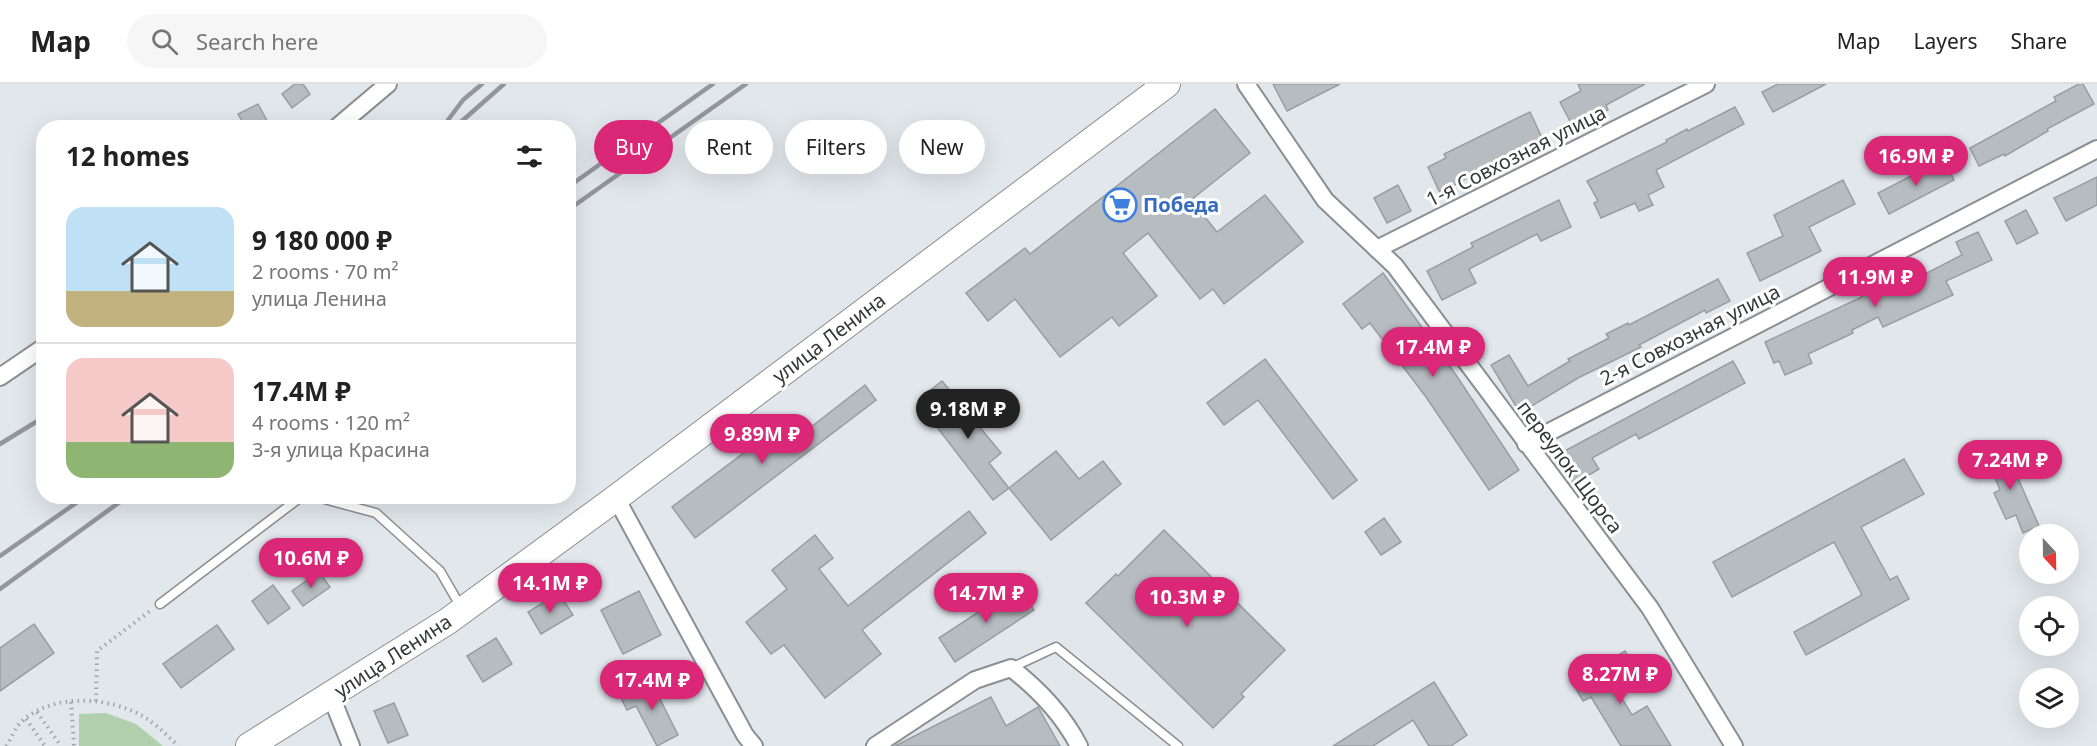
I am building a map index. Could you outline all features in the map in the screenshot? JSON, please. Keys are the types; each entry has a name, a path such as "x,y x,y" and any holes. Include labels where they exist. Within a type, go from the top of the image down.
{"main road":[{"name":"улица Ленина","path":"249,746 331,696 462,610 616,498 1167,84"}],"street":[{"name":"переулок Щорса","path":"1246,84 1325,200 1395,266 1650,608 1734,746"},
{"name":"1-я Совхозная улица","path":"1377,249 1706,84"},
{"path":"346,120 386,87"},
{"name":"2-я Совхозная улица","path":"1526,444 2097,149"},
{"path":"0,377 36,352"},
{"path":"616,498 745,735 754,746"},
{"path":"875,746 975,680 1011,668 1035,687 1071,731 1079,746"},
{"path":"331,696 351,746"}],"lane":[{"path":"160,604 291,504"},
{"path":"343,504 376,513 440,571 462,610"},
{"path":"1011,668 1056,646 1178,746"}],"path":[{"path":"96,701 97,651 160,604"},
{"path":"6,746 20,723 50,704 96,701 131,710 161,729 178,746"},
{"path":"71,702 74,746"},
{"path":"37,712 61,746"},
{"path":"26,719 45,746"}],"green space":[{"path":"106,713 136,724 163,746 79,746 79,714"}],"building":[{"path":"295,84 303,84 310,94 292,108 282,94"},
{"path":"1273,84 1340,84 1287,111"},
{"path":"1578,84 1645,84 1606,105 1608,110 1572,125 1560,102 1581,91"},
{"path":"1778,84 1826,84 1773,112 1762,92"},
{"path":"2083,84 2094,104 2047,129 2048,131 2005,156 2004,154 1979,166 1970,148 2056,101 2054,97"},
{"path":"258,104 267,120 241,120 238,114"},
{"path":"1735,107 1744,124 1656,170 1664,187 1648,195 1653,205 1639,211 1635,203 1601,218 1594,203 1598,201 1587,181"},
{"path":"1215,109 1250,153 1191,200 1217,232 1265,195 1303,242 1224,304 1213,289 1200,299 1148,233 1123,253 1157,296 1119,326 1112,317 1060,357 1015,299 988,321 966,293 1025,248 1030,254"},
{"path":"1530,112 1543,140 1494,163 1440,193 1428,167 1446,158 1444,154"},
{"path":"1944,159 1954,180 1889,214 1878,193"},
{"path":"2097,177 2097,205 2066,221 2054,198"},
{"path":"1843,180 1855,204 1809,227 1821,251 1760,281 1747,253 1783,236 1774,215"},
{"path":"1398,185 1411,211 1387,223 1374,198"},
{"path":"1559,200 1571,227 1541,241 1537,234 1469,269 1476,283 1442,300 1427,271 1473,247 1471,243"},
{"path":"2026,210 2038,233 2017,244 2005,221"},
{"path":"1978,232 1992,260 1946,281 1953,295 1883,327 1878,317 1852,330 1853,333 1808,354 1812,363 1785,375 1779,361 1774,363 1765,342 1862,297 1860,294 1887,281 1892,291 1962,255 1956,242"},
{"path":"1383,273 1456,375 1519,470 1489,490 1426,397 1370,323 1362,329 1343,304"},
{"path":"1718,279 1730,301 1706,313 1705,310 1639,345 1641,347 1578,378 1520,413 1491,365 1509,355 1528,386 1570,361 1568,359 1609,338 1606,334 1628,323 1629,325"},
{"path":"1265,359 1357,480 1333,499 1258,400 1224,425 1207,403"},
{"path":"1733,361 1745,383 1639,439 1636,434 1592,458 1599,469 1574,484 1557,455"},
{"path":"942,381 1001,453 989,463 1009,488 993,500 933,422 943,414 927,393"},
{"path":"865,385 876,400 695,538 672,507 790,418 802,434"},
{"path":"1997,443 2008,469 2013,467 2038,524 2020,524 2016,515 2006,519 1994,493 2000,490 1983,449"},
{"path":"1056,451 1079,479 1103,461 1121,484 1051,540 1009,488"},
{"path":"1904,459 1924,494 1861,527 1890,580 1897,576 1909,599 1806,655 1794,632 1862,595 1834,542 1732,597 1713,562"},
{"path":"969,511 986,533 862,630 881,654 825,698 784,645 771,654 746,622 787,589 772,570 815,535 833,558 819,569 848,606"},
{"path":"1384,518 1401,542 1381,555 1365,532"},
{"path":"1164,530 1285,650 1241,694 1244,697 1213,728 1086,603 1116,574 1118,576"},
{"path":"319,572 330,587 303,606 292,591"},
{"path":"273,585 290,608 268,624 252,601"},
{"path":"1018,586 1034,610 955,662 939,638"},
{"path":"639,591 661,635 623,654 601,610"},
{"path":"559,593 573,615 541,634 528,612"},
{"path":"34,624 54,653 0,691 0,648"},
{"path":"217,625 234,649 181,688 163,664"},
{"path":"496,638 512,664 483,682 467,656"},
{"path":"1625,651 1636,670 1613,684 1632,715 1647,706 1671,746 1621,746 1591,697 1583,701 1572,682"},
{"path":"661,678 667,690 658,695 678,735 657,746 636,706 627,710 621,698"},
{"path":"1434,682 1467,735 1451,746 1429,746 1413,720 1373,746 1333,746"},
{"path":"991,697 1006,726 1038,707 1060,746 895,746"},
{"path":"394,703 408,735 388,743 374,711"}],"railway":[{"path":"448,120 463,100 482,84"},
{"path":"463,120 504,84"},
{"path":"576,181 713,84"},
{"path":"576,204 746,84"},
{"path":"0,444 36,422"},
{"path":"0,556 75,504"},
{"path":"0,589 117,504"}],"place":[{"name":"Победа","path":"1120,205"}]}
